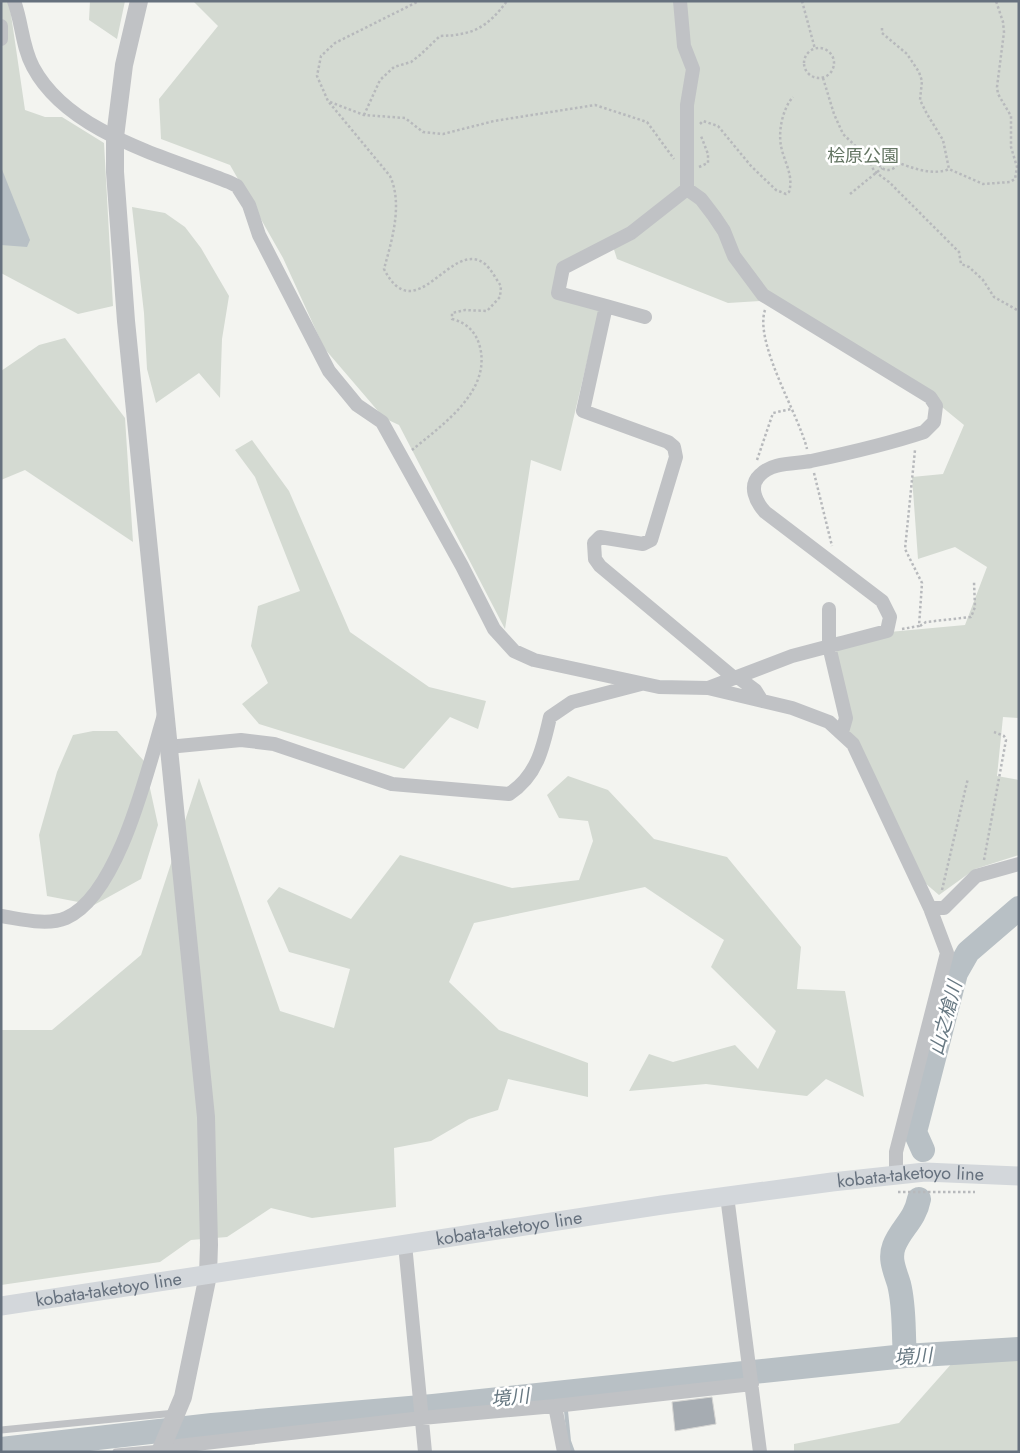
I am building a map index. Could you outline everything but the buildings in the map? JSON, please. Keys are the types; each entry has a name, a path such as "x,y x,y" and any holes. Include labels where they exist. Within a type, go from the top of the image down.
{"main road":[{"name":"kobata-taketoyo line","path":"1,1306 727,1196 926,1172 1019,1176"}],"street":[{"path":"14,1 32,66 50,93 115,138 236,186 248,205 259,235 329,371 357,405 382,422 462,566 494,629 514,651 534,660 644,684 659,687 708,688 812,714 829,722 853,744 930,908 947,954 896,1152 896,1175"},
{"path":"139,1 124,65 115,138 115,172 126,321 206,1117 210,1245 208,1275 183,1397 160,1450 194,1448 422,1418 555,1406 752,1383"},
{"path":"680,1 684,46 693,69 687,105 687,190"},
{"path":"1,26 1,39"},
{"path":"687,190 701,199 714,216 724,231 734,256 763,295 930,397 936,406 934,422 924,432 811,461 769,468 760,475 755,483 757,503 765,512 814,548 832,565 882,601 890,617 888,631 792,656 708,688"},
{"path":"645,317 558,293 563,268 631,233 687,190"},
{"path":"606,306 583,411 668,442 674,447 676,457 651,540 643,544 600,537 592,548 595,559 600,566 754,690 762,701"},
{"path":"829,609 829,646 845,705 846,718 842,732"},
{"path":"168,748 241,740 274,744 392,784 509,794 523,785 541,754 550,717 572,702 644,684"},
{"path":"1,916 40,922 64,919 81,909 107,874 122,847 166,707"},
{"path":"930,908 944,908 971,881 984,874 1019,864"},
{"path":"727,1196 760,1452"},
{"path":"405,1244 421,1394 425,1452"},
{"path":"555,1406 564,1452"}],"lane":[{"path":"1,1430 176,1413"},
{"path":"116,1452 160,1450"}],"path":[{"path":"401,458 461,408 479,378 483,361 480,344 474,332 466,324 452,319 452,313 465,310 486,311 500,298 501,286 484,264 472,259 455,264 420,290 401,290 390,281 384,268 393,236 395,188 390,176 328,101 317,76 322,56 335,43 419,1"},
{"path":"364,115 380,80 394,67 411,62 440,36 463,35 481,28 497,14 507,1"},
{"path":"802,1 815,49"},
{"path":"897,162 923,170 944,171 949,169 977,182 990,185 1010,182 1017,173 1011,147 1011,116 998,94 997,87 1004,32 1003,22 996,1"},
{"path":"882,28 882,32 907,54 919,72 922,81 920,100 944,140 949,169"},
{"path":"815,49 828,51 833,58 831,72 823,78 811,76 804,67 806,56 815,49"},
{"path":"823,78 834,114 843,134 869,159 876,174 889,182 959,252 961,264 970,267 983,280 994,297 1019,311"},
{"path":"328,101 364,115 405,118 423,132 443,134 494,121 595,105 647,122 680,168 687,172 708,163 708,154 699,130 699,125 703,121 718,126 739,153 782,194 789,192 790,178 780,136 784,114 794,97"},
{"path":"884,152 893,152 896,155 897,162 891,170 882,168 878,159 884,152"},
{"path":"850,194 882,168"},
{"path":"771,300 763,317 766,339 780,386 804,437 829,528 834,561 832,565"},
{"path":"755,483 753,478 755,469 773,413 791,409"},
{"path":"912,436 915,462 904,549 922,583 920,626"},
{"path":"888,631 920,626 926,622 971,617 975,607 974,582"},
{"path":"984,874 983,864 1006,740 1004,736 994,732"},
{"path":"941,895 968,778"}],"green space":[{"path":"1,1 9,1 25,110 45,117 62,117 104,143 113,306 78,314 1,273"},
{"path":"90,1 125,1 117,39 89,20"},
{"name":"桧原公園","path":"193,1 1019,1 1019,718 1003,717 997,776 1019,780 1019,855 975,869 939,895 918,877 843,729 835,637 965,625 987,567 955,547 918,559 912,477 943,474 964,425 909,380 777,300 728,303 617,259 612,243 563,268 558,293 599,311 561,471 531,460 505,629 399,425 384,418 324,348 283,258 230,165 161,139 159,99 218,26"},
{"path":"132,207 165,213 185,227 201,248 229,296 222,339 220,398 199,373 156,403 147,369 144,313"},
{"path":"65,338 125,418 133,542 25,470 1,480 1,371 39,345"},
{"path":"252,440 289,491 350,632 429,687 486,701 478,729 450,717 404,769 259,724 242,704 268,683 251,646 258,606 300,591 255,477 235,450"},
{"path":"93,731 117,731 144,761 158,825 141,879 94,905 47,896 39,835 57,772 73,735"},
{"path":"568,776 608,790 654,839 727,857 801,947 797,989 845,991 864,1097 826,1079 807,1096 706,1084 629,1091 649,1054 673,1062 735,1045 758,1069 776,1031 711,967 724,940 645,887 474,923 449,982 499,1030 588,1063 588,1097 508,1079 498,1110 469,1119 431,1141 394,1148 396,1207 312,1218 271,1208 227,1237 191,1240 160,1262 1,1285 1,1030 52,1030 141,955 199,778 280,1011 334,1028 350,969 289,952 267,901 279,887 351,919 400,855 512,888 579,880 593,841 588,821 559,818 547,795"},
{"path":"1019,1356 1019,1452 794,1452 794,1444 899,1423 953,1362"}],"shaded area":[{"path":"1,167 30,240 27,247 1,245"}],"waterway":[{"name":"山之槍川","path":"923,1150 915,1132 956,973 968,952 1019,908"},
{"name":"山之槍川","path":"905,1356 902,1302 892,1256 894,1246 914,1213 919,1199"},
{"name":"境川","path":"1,1449 212,1425 433,1406 905,1356 1019,1349"},
{"path":"566,1411 569,1441 573,1452"}]}
